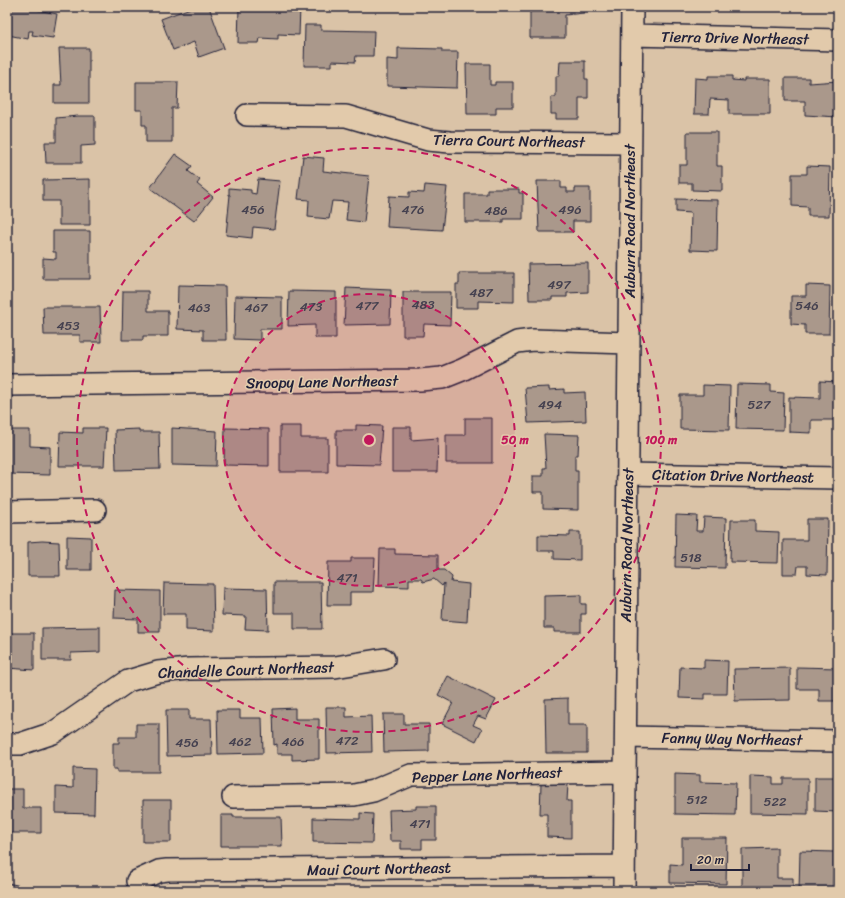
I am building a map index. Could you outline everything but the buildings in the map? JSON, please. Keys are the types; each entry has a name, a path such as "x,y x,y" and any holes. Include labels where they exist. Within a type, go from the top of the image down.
{"street":[{"name":"Auburn Road Northeast","path":"624,891 632,7"},
{"name":"Tierra Drive Northeast","path":"632,35 838,40"},
{"name":"Tierra Court Northeast","path":"247,115 346,116 428,140 450,142 630,143"},
{"name":"Snoopy Lane Northeast","path":"7,385 420,380 442,378 462,370 517,342 533,340 629,343"},
{"name":"Citation Drive Northeast","path":"628,474 838,478"},
{"path":"7,512 95,510"},
{"name":"Chandelle Court Northeast","path":"7,744 20,744 54,733 128,681 158,672 189,669 335,667 384,658"},
{"name":"Fanny Way Northeast","path":"626,737 838,741"},
{"name":"Pepper Lane Northeast","path":"233,797 354,795 373,791 411,775 625,772"},
{"name":"Maui Court Northeast","path":"137,881 159,871 167,870 624,866"}]}
